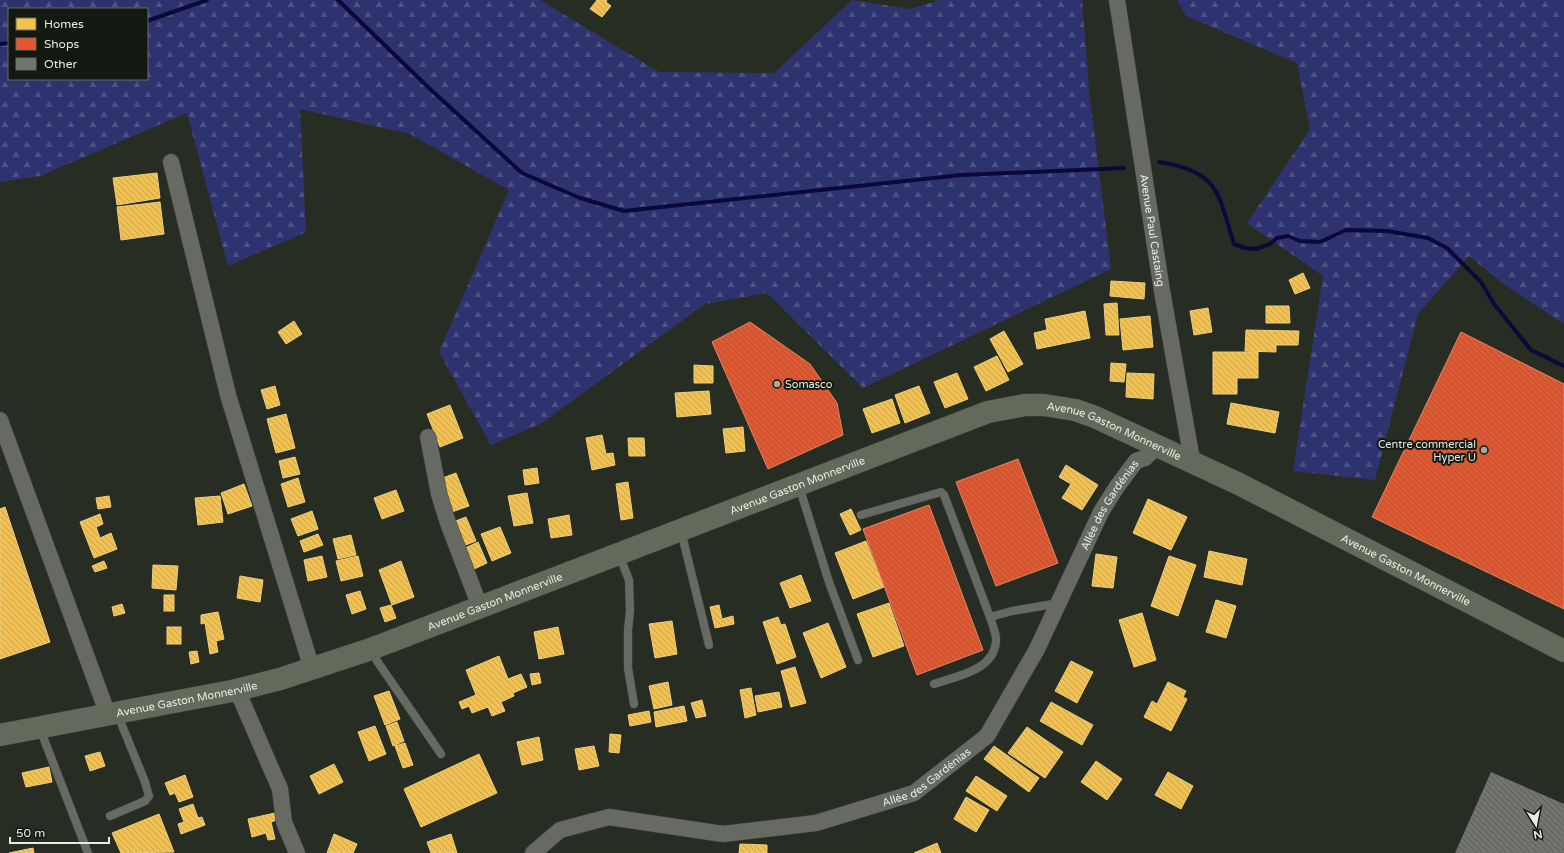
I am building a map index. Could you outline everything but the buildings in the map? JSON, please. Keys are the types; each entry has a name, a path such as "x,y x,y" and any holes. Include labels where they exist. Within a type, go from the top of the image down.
{"main road":[{"name":"Avenue Gaston Monnerville","path":"0,735 237,690 312,669 480,607 988,412 1025,405 1044,405 1075,410 1095,417 1192,460 1564,651"}],"street":[{"name":"Avenue Paul Castaing","path":"1117,0 1162,291 1192,460"},
{"path":"172,162 228,395 312,669"},
{"path":"0,420 113,713"},
{"path":"428,437 440,499 480,607"},
{"name":"Allée des Gardénias","path":"533,853 560,830 609,818 723,834 816,823 914,793 987,736 1037,649 1089,536 1116,488 1136,462 1145,458 1158,445"},
{"path":"237,690 280,789 284,822 297,853"}],"lane":[{"path":"799,485 829,582 858,660"},
{"path":"861,515 941,492 944,495 990,618 996,641 990,660 979,668 934,684"},
{"path":"680,530 708,645"},
{"path":"619,554 629,580 630,611 627,656 634,704"},
{"path":"990,618 1012,611 1059,603"},
{"path":"371,648 377,661 441,754"},
{"path":"110,816 145,801 148,796 145,782 113,713"},
{"path":"40,728 87,853"}],"green space":[{"path":"0,0 540,0 659,72 774,73 852,0 910,9 940,0 1082,0 1089,90 1111,269 863,388 767,293 705,304 542,423 491,445 439,352 509,190 410,134 300,109 306,232 228,266 187,113 40,176 0,182"},
{"path":"1177,0 1564,0 1564,324 1509,288 1469,256 1418,314 1375,480 1293,471 1323,276 1247,223 1310,129 1297,63 1186,16"}],"waterway":[{"path":"148,21 207,0"},
{"path":"338,0 429,88 522,173 580,198 624,211 961,175 1124,168"},
{"path":"0,44 8,43"},
{"path":"1159,162 1194,171 1205,178 1213,187 1219,198 1234,244 1245,248 1256,249 1270,244 1277,238 1288,236 1300,241 1320,242 1346,230 1387,231 1428,238 1447,248 1481,282 1494,304 1531,350 1564,366"}],"place":[{"name":"Somasco","path":"777,384"},
{"name":"Centre commercial Hyper U","path":"1484,450"}]}
